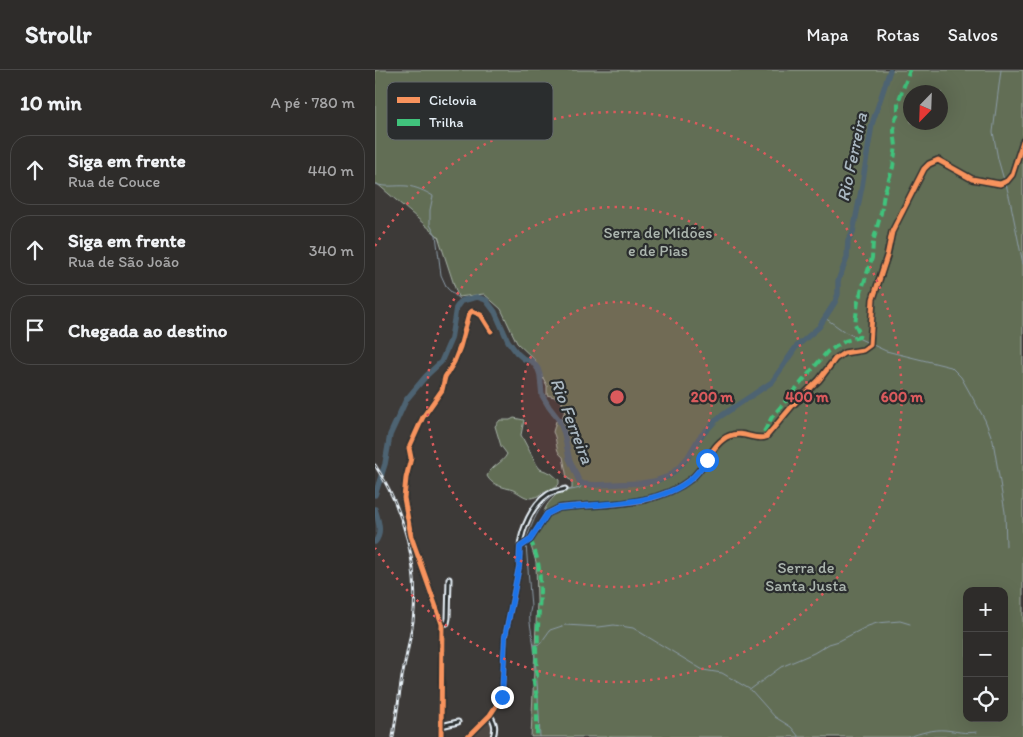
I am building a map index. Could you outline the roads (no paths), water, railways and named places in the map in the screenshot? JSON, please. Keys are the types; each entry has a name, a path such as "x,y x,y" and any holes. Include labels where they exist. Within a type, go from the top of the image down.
{"street":[{"path":"521,546 529,540 547,514 555,509 643,500 668,493 693,478 720,442 728,436 749,434 757,438 766,437 835,360 844,353 863,350 870,345 873,299 887,256 892,232 923,169 938,160 972,179 1000,184 1007,181 1012,175 1023,141"},
{"path":"441,737 442,624 411,536 404,506 406,478 411,458 409,448 423,417 442,390 445,377 460,347 469,314 472,312 481,315 491,331"},
{"path":"467,737 490,715 502,697 505,637 526,525 538,503 547,494 565,489"},
{"path":"442,624 447,623 448,618 449,579"},
{"path":"490,715 494,722 495,730 493,737"},
{"path":"441,726 458,722"}],"waterway":[{"name":"Rio Ferreira","path":"375,495 385,464 390,435 406,400 426,376 441,362 451,339 456,308 461,301 477,297 486,300 495,312 508,341 517,353 524,359 532,361 538,369 542,395 559,420 564,433 569,458 579,481 583,484 596,485 642,483 669,476 688,457 699,438 718,418 772,382 796,347 819,327 835,302 838,294 838,281 847,258 848,240 853,232 872,124 890,70"},
{"path":"1001,70 993,132 1004,180"},
{"path":"375,184 410,187 433,196 430,210 430,225 436,235 441,275 447,288 461,301"},
{"path":"1006,184 1023,264"},
{"path":"825,318 845,332 886,351 951,367 961,377 985,420 993,441 1005,512 1006,546"},
{"path":"526,541 534,519 542,506 553,496 580,488 583,484"},
{"name":"Rio Ferreira","path":"375,509 379,531 375,542"},
{"path":"526,544 531,607 530,622 536,670 540,737"},
{"path":"751,689 781,667 868,626 877,623 900,621 910,624"},
{"path":"534,645 540,644 550,630 565,625 599,627 614,625 633,628 703,670 722,673 751,690 775,717 791,727 799,737"},
{"path":"909,737 936,730 965,733 977,732"}],"railway":[{"path":"375,465 394,500 402,520 412,560 414,580 415,601 413,621 393,737"}],"park label":[{"name":"Serra de Midões e de Pias","path":"658,241"},
{"name":"Serra de Santa Justa","path":"806,576"}]}
